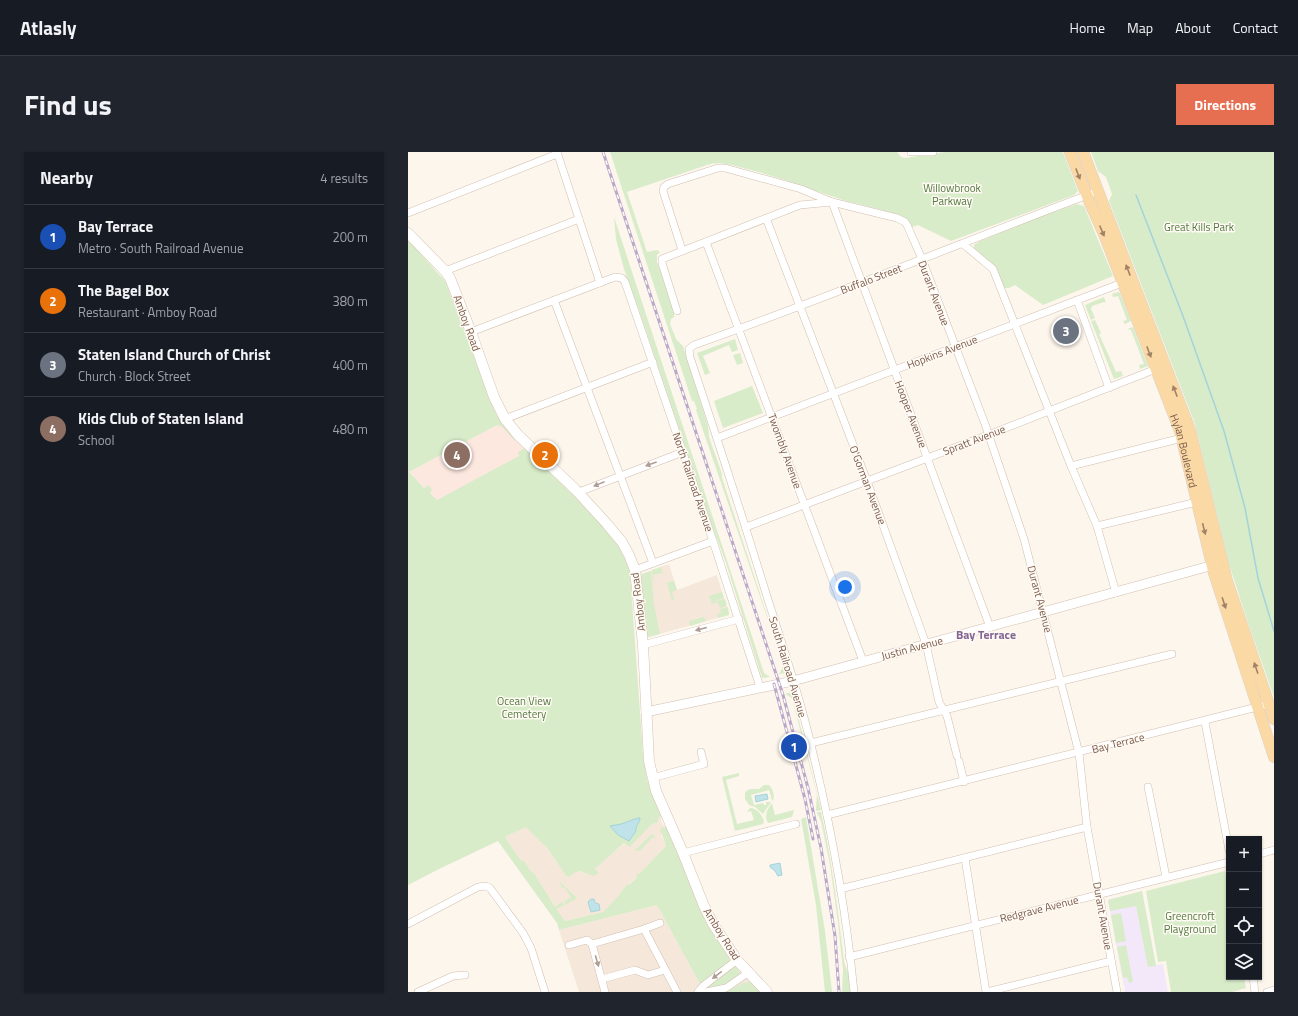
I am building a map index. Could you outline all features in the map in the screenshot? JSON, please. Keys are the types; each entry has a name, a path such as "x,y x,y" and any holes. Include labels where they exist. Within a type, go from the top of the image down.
{"main road":[{"name":"Hylan Boulevard","path":"1070,152 1086,195 1104,234 1182,438 1197,502 1274,757"},
{"name":"Hylan Boulevard","path":"1083,152 1190,430 1217,565 1246,639 1274,719"},
{"name":"Amboy Road","path":"408,233 445,271 453,286 494,397 505,419 518,435 578,492 622,542 630,555 635,570 643,645 649,761 652,778 662,808 683,853 706,912 738,960 767,992"}],"street":[{"path":"911,152 933,152"},
{"path":"408,213 557,153 600,283 471,332"},
{"path":"682,250 663,192 664,187 668,184 718,168 725,168 801,189 832,202"},
{"name":"Buffalo Street","path":"689,349 694,345 739,330 1098,191"},
{"path":"677,311 662,259 800,205 832,202"},
{"name":"Durant Avenue","path":"832,202 897,218 905,222 922,260 988,435 1024,539 1079,753 1087,827 1117,992"},
{"name":"Hooper Avenue","path":"832,202 990,627"},
{"name":"O'Gorman Avenue","path":"766,218 867,481 926,644 940,702 947,716 964,782"},
{"path":"445,271 579,219"},
{"name":"Twombly Avenue","path":"706,242 863,661"},
{"path":"963,244 993,268 1071,466 1097,526 1116,593"},
{"name":"North Railroad Avenue","path":"600,283 615,277 622,278 625,282 713,541 760,687"},
{"name":"Hopkins Avenue","path":"717,438 1122,283"},
{"path":"554,300 653,563"},
{"path":"1077,300 1109,388"},
{"name":"South Railroad Avenue","path":"689,349 690,357 746,527 811,743 827,815 840,889 854,992"},
{"path":"505,419 653,362"},
{"name":"Spratt Avenue","path":"746,527 1156,369"},
{"path":"1071,466 1182,438"},
{"path":"578,492 683,452"},
{"path":"1097,526 1197,502"},
{"path":"635,570 713,541"},
{"name":"Justin Avenue","path":"646,712 793,681 1217,565"},
{"path":"643,645 739,619"},
{"path":"811,743 1172,654"},
{"name":"Bay Terrace","path":"827,815 1204,722 1269,704"},
{"path":"1204,722 1226,836"},
{"path":"652,778 704,764 701,752"},
{"path":"1148,787 1166,877"},
{"path":"683,853 796,824"},
{"path":"840,889 1087,827"},
{"path":"1262,853 1274,850"},
{"path":"965,858 987,992 1111,961"},
{"name":"Redgrave Avenue","path":"849,957 1226,863"},
{"path":"408,924 478,888 486,886 496,895 523,933 530,948 545,992"},
{"path":"592,944 644,930 660,923"},
{"path":"644,930 676,992"},
{"path":"569,945 587,940 592,944 605,992"},
{"path":"698,992 703,986 738,960"},
{"path":"602,979 635,970 648,975 665,970"},
{"path":"706,992 726,988 749,972"},
{"path":"418,992 453,976 465,975"},
{"path":"1253,980 1255,992"},
{"path":"1267,992 1274,990"}],"shaded area":[{"path":"501,422 528,452 436,502 409,472"},
{"path":"669,564 677,590 717,575 729,615 648,637 639,577 642,574"},
{"path":"661,816 661,821 664,826 668,828 661,835 666,846 603,912 557,923 498,841 526,826 548,849 566,876 570,877 578,871 587,874 625,843 630,846 651,825 658,822 658,818"},
{"path":"1142,891 1156,965 1163,964 1168,992 1125,992 1108,900"},
{"path":"657,905 700,984 729,963 729,956 752,981 743,983 726,992 579,992 559,930"}],"green space":[{"name":"Willowbrook Parkway","path":"610,152 897,152 901,157 905,158 945,152 1063,152 1078,191 1074,195 951,241 918,225 912,227 907,220 892,213 843,200 768,175 726,164 710,164 627,192 647,252 657,250 660,252 657,255 657,262 674,311 674,317 671,319 670,324 676,339 683,346 708,426 709,437 786,673 779,674 783,667 779,652 696,410 697,409 694,401 692,401"},
{"name":"Great Kills Park","path":"1091,152 1274,152 1274,697 1229,564 1195,424 1109,201 1112,194 1106,177 1098,171"},
{"name":"Willowbrook Parkway","path":"1077,204 1084,206 1113,276 1043,305 1015,285 1009,288 1004,288 995,267 974,248 974,245 980,241 1044,215"},
{"path":"614,217 764,673 770,677 762,678 726,563 624,269 616,239"},
{"name":"Ocean View Cemetery","path":"408,240 445,281 496,414 501,422 517,439 515,441 502,427 497,425 409,472 424,488 429,485 432,490 430,493 437,500 519,456 518,452 525,448 607,531 626,559 630,573 643,754 647,779 661,816 658,818 658,822 651,825 630,847 624,843 597,867 595,869 599,873 594,876 579,871 570,877 566,876 548,849 526,827 505,837 521,861 523,860 532,873 533,872 555,907 562,902 564,905 556,909 565,921 603,912 628,884 629,885 637,877 636,876 638,873 639,874 666,846 660,829 664,827 668,828 705,920 729,958 729,963 700,984 657,905 559,930 557,923 498,841 408,885"},
{"path":"1118,292 1120,293 1131,321 1125,324 1123,321 1127,320 1118,296 1113,297 1112,294"},
{"path":"1104,297 1106,303 1104,302 1092,306 1091,309 1095,318 1091,320 1085,305"},
{"path":"1095,320 1101,333 1099,334 1116,372 1121,371 1123,376 1114,379 1091,321"},
{"path":"1133,327 1148,366 1140,369 1139,365 1144,364 1131,330 1127,329"},
{"path":"735,339 738,350 732,352 729,345 703,356 710,373 705,375 697,353"},
{"path":"740,353 743,363 737,365 733,355"},
{"path":"750,381 763,413 723,428 714,401 752,386"},
{"path":"661,567 663,573 653,575 653,582 652,570"},
{"path":"651,571 654,604 660,634 649,637 647,635 639,577 642,574"},
{"path":"674,581 677,590 672,592 674,600 672,601 667,583"},
{"path":"722,592 724,598 711,602 709,596"},
{"path":"725,599 727,606 720,608 718,602 712,604 711,602"},
{"path":"728,607 729,615 718,618 717,614 721,613 720,609"},
{"path":"704,617 706,621 690,626 689,621"},
{"path":"792,692 821,810 817,811 817,795 792,698 785,694"},
{"path":"739,773 739,776 726,780 737,824 754,820 751,811 747,812 750,808 759,812 764,821 763,824 735,831 722,777"},
{"path":"764,785 769,785 772,788 774,795 773,801 769,790 751,795 754,805 763,803 766,805 766,802 771,802 763,814 755,807 749,805 745,799 745,792 750,789 759,789"},
{"path":"772,803 775,815 794,810 792,817 768,823 766,818 767,813"},
{"path":"818,812 821,812 828,849 844,961 850,976 850,992 842,992 843,970 838,923 830,865"},
{"path":"806,817 825,931 832,992 825,992 816,905 801,819"},
{"path":"652,834 656,839 653,837 640,851 638,850 636,852 635,850"},
{"name":"Greencroft Playground","path":"1225,871 1226,980 1245,980 1246,988 1232,992 1171,992 1166,961 1158,962 1146,891"},
{"path":"559,881 576,897 574,902 573,900 565,905 564,902 571,897 564,887 562,888"},
{"path":"1142,891 1156,966 1148,967 1136,906 1110,911 1108,900"},
{"path":"1121,913 1126,941 1116,943 1111,915"},
{"path":"1126,945 1133,982 1129,983 1127,977 1123,978 1117,947"},
{"path":"733,967 736,967 740,973 737,977 715,988 706,990 705,988"},
{"path":"752,981 761,992 726,992 743,983"}],"water":[{"path":"767,794 768,799 756,802 755,796"},
{"path":"640,818 640,820 636,831 629,841 618,835 610,826 621,824"},
{"path":"780,863 782,875 778,876 770,865"},
{"path":"591,899 594,899 595,903 599,904 600,910 591,912 588,902"}],"waterway":[{"path":"1136,195 1183,316 1224,431 1245,508 1258,578 1274,631"}],"railway":[{"path":"603,152 783,695 808,788 821,848 835,936 839,992"},
{"path":"774,684 805,799 813,839"}],"place":[{"name":"Staten Island Church of Christ","path":"1066,331"},
{"name":"Kids Club of Staten Island","path":"457,455"},
{"name":"The Bagel Box","path":"545,455"},
{"name":"Bay Terrace","path":"794,747"}],"district":[{"name":"Bay Terrace","path":"986,634"}]}
